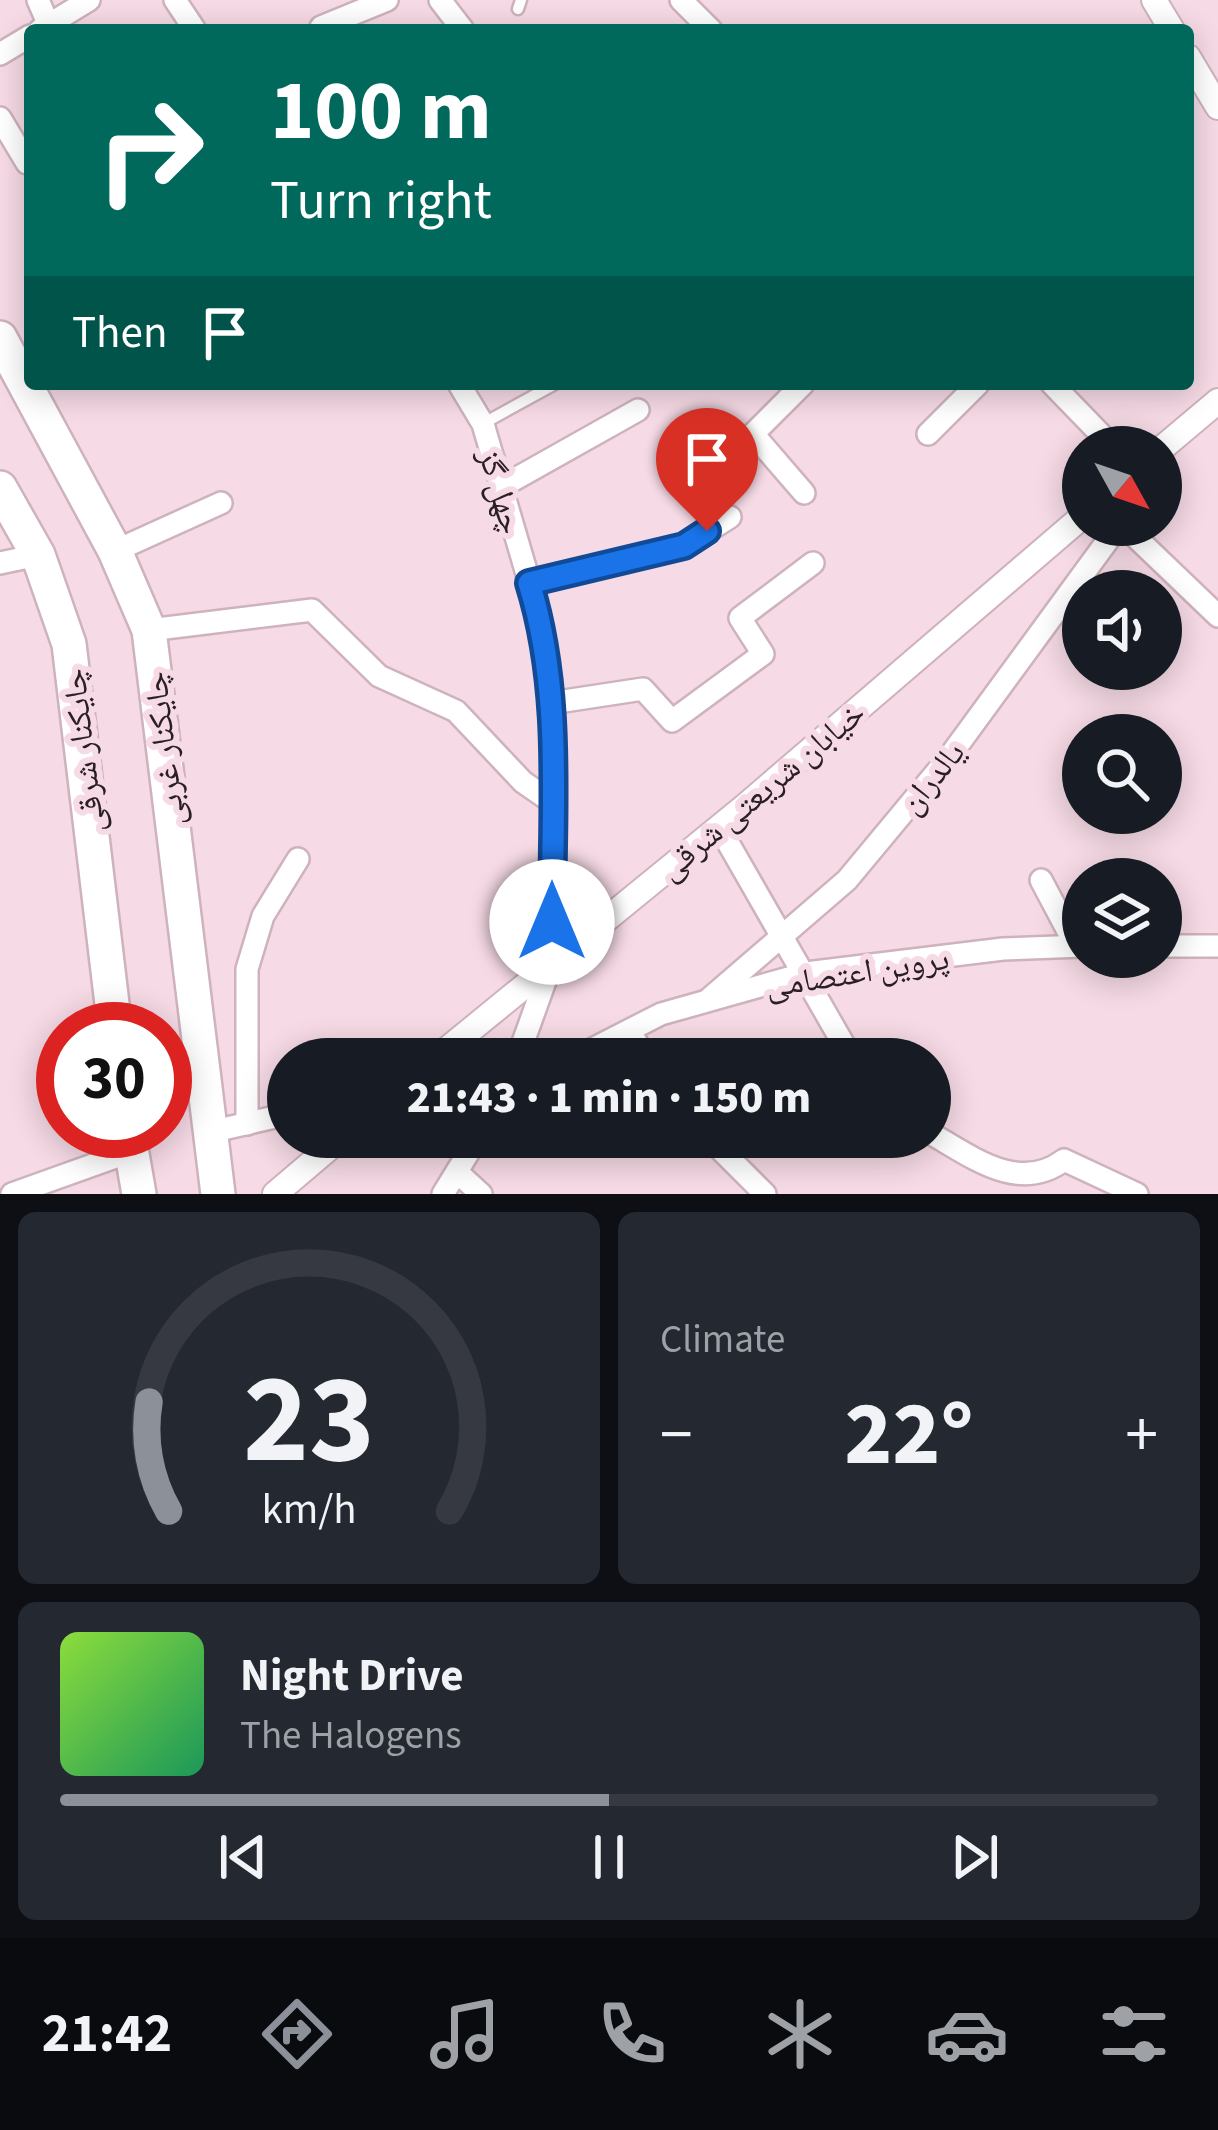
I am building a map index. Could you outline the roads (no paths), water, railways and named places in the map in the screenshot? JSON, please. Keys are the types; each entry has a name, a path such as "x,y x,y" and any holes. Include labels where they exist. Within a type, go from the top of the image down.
{"main road":[{"name":"چایکنار غربی","path":"36,390 148,630 210,1132 211,1186"},
{"name":"چایکنار شرقی","path":"0,488 38,555 69,644 112,1002"},
{"path":"133,1158 140,1194"}],"street":[{"path":"51,24 89,0"},
{"path":"328,24 387,0"},
{"path":"440,0 458,24"},
{"path":"681,0 705,24"},
{"path":"1194,67 1218,107"},
{"path":"0,118 24,157"},
{"name":"چهل گز","path":"463,390 483,424 541,622 551,703 552,962 525,1038"},
{"path":"724,463 797,390"},
{"path":"928,434 972,390"},
{"path":"1058,390 1093,426"},
{"path":"1182,431 1218,400"},
{"path":"501,487 638,410"},
{"path":"753,434 804,493"},
{"path":"115,551 220,503"},
{"path":"529,583 684,546 730,517"},
{"name":"خیابان شریعتی شرقی","path":"460,1038 719,827 1062,534"},
{"name":"یالدران","path":"709,999 847,880 950,756 1105,546"},
{"path":"1143,546 1218,616"},
{"path":"0,563 38,555"},
{"path":"551,703 643,689 672,721 763,654 740,618 813,563"},
{"path":"148,630 312,610 379,676 456,711 523,782 552,802"},
{"path":"719,827 841,1038"},
{"path":"247,1124 248,969 263,916 298,859"},
{"path":"1041,880 1062,916"},
{"path":"1182,946 1218,946"},
{"name":"پروین اعتصامی","path":"614,1038 661,1014 806,974 1003,949 1062,947"},
{"path":"628,1031 633,1038"},
{"path":"210,1132 267,1119"},
{"path":"951,1145 985,1165 1023,1176 1047,1173 1064,1160 1136,1194"},
{"path":"12,1194 92,1158"},
{"path":"274,1194 317,1158"},
{"path":"443,1194 465,1158"},
{"path":"729,1158 765,1194"},
{"path":"457,1172 481,1194"}],"lane":[{"path":"483,424 544,390"}]}
